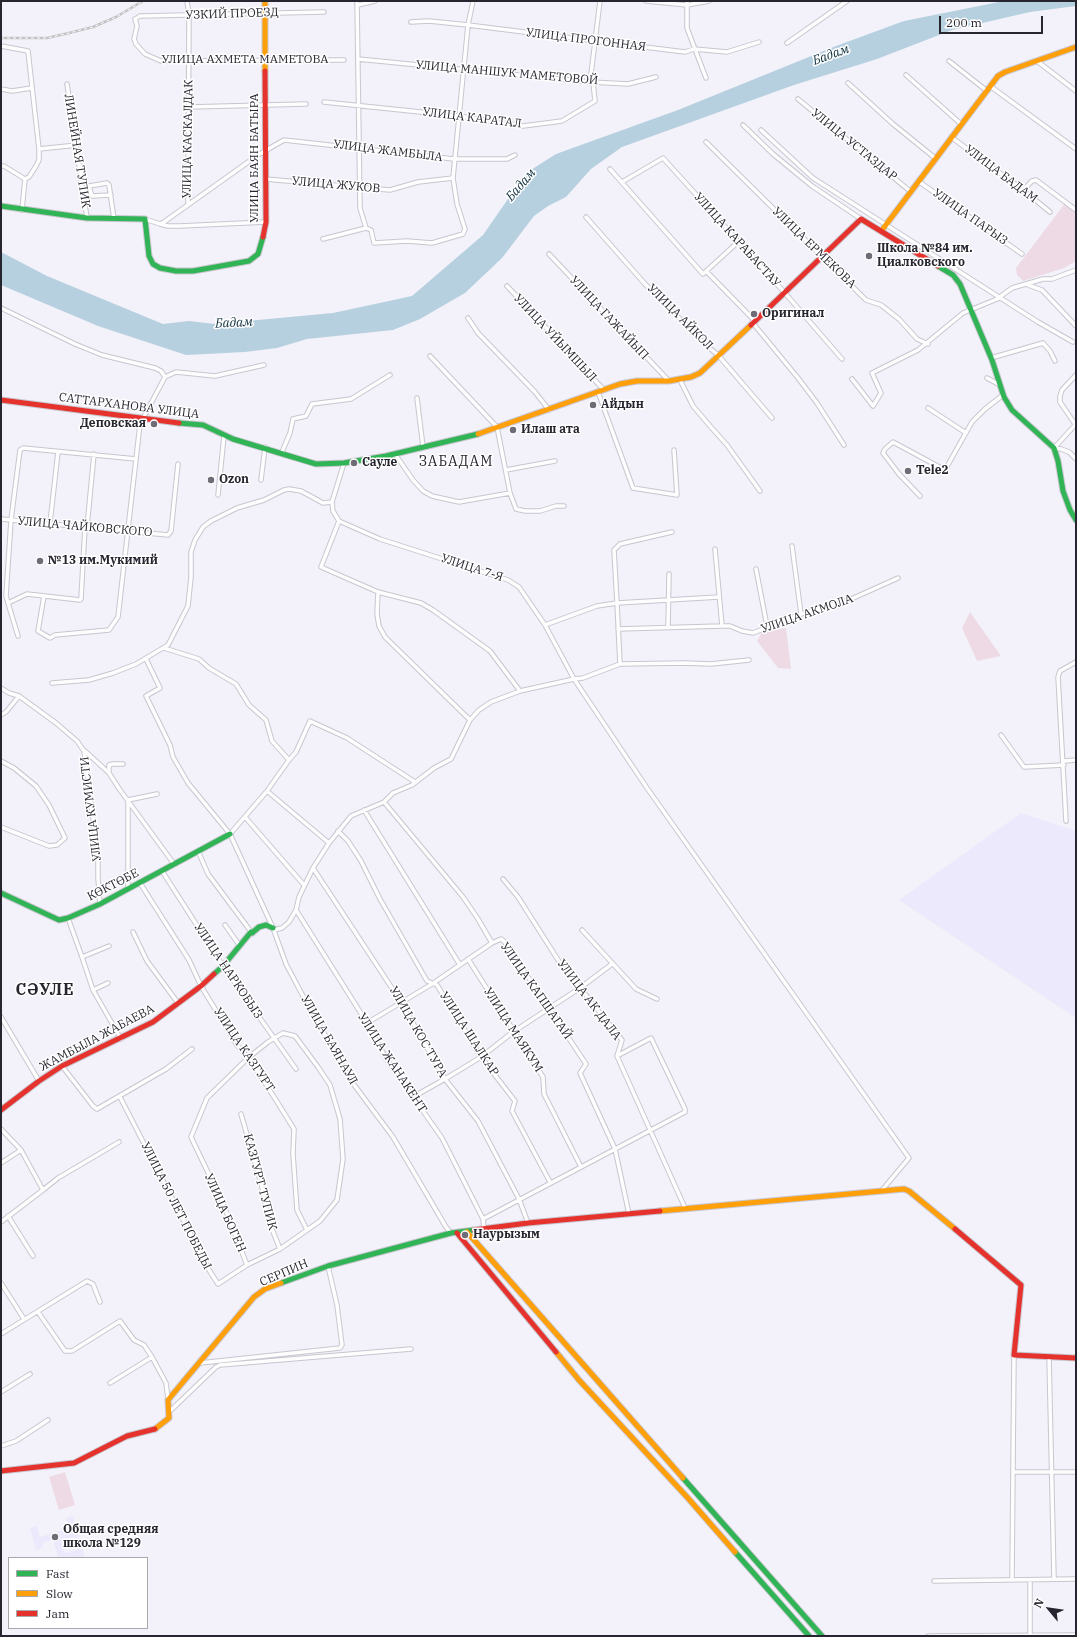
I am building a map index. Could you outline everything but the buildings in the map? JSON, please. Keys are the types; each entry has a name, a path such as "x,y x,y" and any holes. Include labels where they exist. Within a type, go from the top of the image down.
{"street":[{"name":"УЛИЦА КАСКАЛДАК","path":"187,1 189,15 188,205"},
{"name":"УЛИЦА БАЯН БАТЫРА","path":"145,219 149,256 153,264 160,268 176,271 193,271 249,261 258,254 266,222 264,60 265,1"},
{"path":"366,228 360,208 358,3 375,1"},
{"path":"323,239 366,228 371,230 374,243 407,241 432,243 463,234 465,229 457,204 453,178 463,69 468,25 473,1"},
{"path":"592,82 594,41 600,1"},
{"path":"646,1 687,3 709,1"},
{"path":"787,43 846,1"},
{"path":"687,3 687,28 706,78"},
{"name":"УЗКИЙ ПРОЕЗД","path":"140,16 324,12"},
{"name":"УЛИЦА АХМЕТА МАМЕТОВА","path":"140,16 135,19 137,26 134,39 136,44 145,54 161,61 344,60"},
{"name":"УЛИЦА ПРОГОННАЯ","path":"411,22 430,21 468,25 685,52 694,49 727,52 759,42"},
{"path":"1,46 28,50 40,149 39,160 29,177 25,179"},
{"path":"882,230 885,224 998,76 1005,72 1076,47"},
{"name":"УЛИЦА МАНШУК МАМЕТОВОЙ","path":"358,59 592,82 628,84 656,77"},
{"path":"949,61 1076,149"},
{"path":"1037,61 1076,91"},
{"path":"906,75 961,124"},
{"name":"УЛИЦА КАРАТАЛ","path":"324,102 459,116 523,126 562,121 594,101 592,82"},
{"path":"848,83 893,124 935,158"},
{"name":"ЛИНЕЙНАЯ ТУПИК","path":"67,84 87,218"},
{"path":"1,89 12,91 32,88"},
{"name":"УЛИЦА УСТАЗДАР","path":"798,99 910,191"},
{"path":"189,107 306,104"},
{"path":"743,125 773,154 812,186 861,219 882,230 953,275 960,284 991,358 1003,395 1012,410 1054,448 1058,461 1063,491 1070,510 1076,520"},
{"path":"761,130 813,178 1038,322 1073,342"},
{"name":"УЛИЦА БАДАМ","path":"951,137 1023,190 1050,212"},
{"name":"УЛИЦА ЖАМБЫЛА","path":"160,224 265,151 284,140 454,159 507,159 515,155"},
{"name":"УЛИЦА ЕРМЕКОВА","path":"706,142 866,300 881,305 899,319 918,339 928,344"},
{"path":"40,149 77,145"},
{"name":"УЛИЦА КАРАБАСТАУ","path":"622,182 664,158 842,359"},
{"path":"1,166 4,166 25,179"},
{"path":"610,169 703,274 738,242"},
{"name":"УЛИЦА ЖУКОВ","path":"265,179 360,189 390,190 418,182 453,178"},
{"path":"22,210 25,179"},
{"path":"1023,190 1032,181 1036,180 1076,210"},
{"name":"УЛИЦА ПАРЫЗ","path":"918,181 1022,254"},
{"path":"111,195 92,196 89,186 107,183 109,185 111,195 114,218"},
{"path":"1,206 87,218 145,219 168,226 266,222"},
{"name":"УЛИЦА АЙКОЛ","path":"586,217 645,284 706,346 718,356 772,418"},
{"name":"САТТАРХАНОВА УЛИЦА","path":"1,400 142,419 203,425 224,436 282,452 316,464 344,463 395,454 478,434 620,384 637,381 680,380 700,373 861,219"},
{"name":"УЛИЦА ГАЖАЙЫП","path":"549,254 669,381"},
{"path":"852,379 873,406 881,393 872,373 928,344 963,313 991,302 1012,288 1027,285 1043,279 1052,279 1076,270"},
{"path":"706,271 753,321 817,403 844,445"},
{"path":"1027,285 1042,290 1076,326"},
{"name":"УЛИЦА УЙЫМШЫЛ","path":"507,286 604,390"},
{"path":"1,308 75,344 102,355 155,368 161,371 165,377"},
{"path":"468,318 478,333 535,392 549,410"},
{"path":"991,358 1043,343 1050,351 1055,361"},
{"path":"430,356 498,427 510,493 516,509 525,511 540,511 556,506 564,506"},
{"path":"44,596 38,631 50,638 55,635 109,630 118,617 140,424 165,377 176,372 215,376 264,365"},
{"path":"282,452 290,433 293,419 308,415 312,404 351,399 390,375"},
{"path":"1054,448 1076,424 1060,402 1060,396 1062,390 1076,375"},
{"path":"987,378 1000,385"},
{"path":"680,380 693,406 727,445 760,492"},
{"path":"598,392 633,488 677,495 674,450"},
{"path":"920,496 899,474 883,453 885,449 893,442 945,470 972,422 985,409 1003,395"},
{"path":"417,398 423,447"},
{"path":"928,408 966,432"},
{"path":"218,495 224,436"},
{"path":"261,480 265,447"},
{"path":"18,636 6,596 11,520 20,450 23,448 136,459"},
{"path":"1054,448 1069,452 1076,459"},
{"path":"50,524 58,452"},
{"path":"8,603 23,595 81,599 86,527 94,454"},
{"path":"395,454 422,491 432,496 459,502 510,493"},
{"path":"506,470 555,461"},
{"path":"344,463 329,502 339,521 321,568 378,592 415,601 433,610 490,651 520,691"},
{"name":"УЛИЦА ЧАЙКОВСКОГО","path":"1,519 168,535 171,532 178,464"},
{"path":"52,683 89,680 136,664 168,645 188,606 191,577 191,552 195,540 203,527 211,521 237,508 264,500 284,490 295,489 302,491 320,502 329,502"},
{"name":"УЛИЦА 7-Я","path":"339,521 380,539 508,580 519,587 545,625 574,679 647,788 909,1158 883,1189"},
{"path":"620,664 614,550 620,544 672,532"},
{"path":"792,546 802,614"},
{"path":"715,549 722,626"},
{"path":"756,569 767,626"},
{"path":"668,628 669,574"},
{"name":"УЛИЦА АКМОЛА","path":"618,629 730,626 742,631 753,633 767,626 849,600 898,578"},
{"path":"378,592 377,614 379,626 385,637 470,720"},
{"path":"545,625 597,606 617,603 719,597"},
{"path":"164,648 200,659 209,668 236,684 249,705 266,720 272,741 289,760"},
{"name":"УЛИЦА БАЯНАУЛ","path":"146,659 160,688 146,696 170,745 173,758 188,783 230,834 273,929 286,964 352,1082 393,1137 446,1227 454,1233"},
{"path":"273,929 282,928 289,922 296,910 304,885 313,868 329,843 351,816 384,802 393,793 415,782 451,759 470,720 479,710 491,702 520,691 583,678 620,664 711,664 748,660"},
{"path":"1066,821 1064,763 1058,677 1060,671 1076,662"},
{"name":"УЛИЦА КУМИСТИ","path":"1,688 9,693 19,696 56,723 77,741 84,751 98,856 100,904"},
{"path":"1,715 6,712 19,696"},
{"path":"230,834 267,791 296,752 310,722 347,738 415,782"},
{"path":"1001,735 1024,767 1064,763 1076,760"},
{"path":"84,751 109,772 174,864"},
{"path":"1,761 14,768 36,786 49,805 65,838 57,845 49,846 1,827"},
{"path":"109,772 110,765 123,764"},
{"path":"267,791 329,843"},
{"path":"128,800 157,794"},
{"path":"128,800 128,890"},
{"name":"УЛИЦА КАПШАГАЙ","path":"384,802 463,898 478,919 492,943 501,939 504,941 586,1064 580,1073 616,1149 629,1214"},
{"path":"364,810 460,964"},
{"path":"245,817 304,885"},
{"name":"УЛИЦА ШАЛКАР","path":"338,831 348,841 361,861 380,899 427,981 437,985 481,1057 515,1101 512,1111 550,1182"},
{"name":"КӨКТӨБЕ","path":"68,918 128,890 230,834"},
{"path":"198,851 208,874 252,933"},
{"name":"УЛИЦА КОС ТУРА","path":"313,868 401,1002 445,1080 478,1121 519,1200 528,1223"},
{"name":"УЛИЦА НАРКОБЫЗ","path":"162,871 223,966 296,1069"},
{"name":"УЛИЦА АК ДАЛА","path":"503,879 518,897 560,963 622,1040 617,1056 685,1208"},
{"name":"УЛИЦА КАЗГУРТ","path":"140,883 189,960 201,986 237,1045 248,1058 284,1110 294,1129 293,1154 297,1210 307,1230"},
{"path":"1,893 59,920 68,918 93,990 121,1039"},
{"name":"УЛИЦА ЖАНАКЕНТ","path":"296,910 367,1023 387,1060 442,1138 484,1219"},
{"path":"225,925 240,946"},
{"name":"ЖАМБЫЛА ЖАБАЕВА","path":"1,1110 39,1081 62,1066 154,1022 201,986 223,966 252,932 259,927 266,925 273,929"},
{"path":"582,930 636,989 657,999"},
{"path":"134,932 147,960 178,1003"},
{"path":"367,1023 432,984 492,943"},
{"path":"82,957 109,946"},
{"name":"УЛИЦА МАЯКУМ","path":"468,959 543,1077 544,1094 581,1167"},
{"path":"413,1097 445,1080 481,1057 513,1032 580,988 612,964"},
{"path":"93,990 108,983"},
{"path":"1,1016 39,1081"},
{"name":"УЛИЦА БОГЕН","path":"283,1033 296,1036 330,1085 340,1119 343,1159 337,1200 320,1221 280,1249 247,1265 224,1206 191,1137 208,1098 248,1058 268,1042 283,1033"},
{"path":"484,1228 484,1219 550,1182 683,1113 685,1109 651,1038 617,1056"},
{"path":"62,1066 93,1106 97,1109 166,1069 192,1049"},
{"name":"УЛИЦА 50 ЛЕТ ПОБЕДЫ","path":"120,1097 205,1263 218,1284 247,1265"},
{"name":"КАЗГУРТ ТУПИК","path":"241,1114 261,1183 270,1224 280,1249"},
{"path":"1,1130 21,1150 43,1190"},
{"path":"1,1222 58,1178 119,1142"},
{"path":"1,1163 21,1150"},
{"name":"СЕРПИН","path":"168,1400 254,1297 265,1289 328,1266 454,1233 484,1228 883,1189 904,1188 909,1191 1021,1285 1014,1355"},
{"path":"8,1216 34,1256"},
{"path":"467,1232 822,1636"},
{"path":"454,1233 579,1380 687,1497 809,1636"},
{"path":"200,1363 340,1348 342,1345 337,1304 328,1266"},
{"path":"1,1334 87,1281 93,1284 100,1302"},
{"path":"1,1282 24,1320"},
{"path":"38,1312 65,1351 72,1351 120,1321 134,1340 144,1345 166,1383 168,1416"},
{"path":"1,1471 74,1463 127,1436 154,1429 216,1367 220,1365 411,1349"},
{"path":"1012,1580 1014,1355 1076,1358"},
{"path":"110,1383 152,1357"},
{"path":"1049,1357 1054,1579"},
{"path":"1,1392 30,1374"},
{"path":"1,1446 16,1441 48,1420"},
{"path":"1013,1472 1076,1472"},
{"path":"934,1581 1076,1579"},
{"path":"1030,1580 1030,1636"},
{"path":"928,1636 1076,1635"}],"shaded area":[{"path":"1066,202 1076,210 1076,261 1064,268 1023,281 1017,275 1016,268"},
{"path":"970,612 1001,656 977,661 962,628"},
{"path":"786,628 791,669 778,668 757,641 762,632"},
{"path":"1021,813 1076,831 1076,1018 899,900"},
{"path":"65,1472 75,1505 59,1510 49,1477"},
{"name":"Общая средняя школа №129","path":"73,1516 81,1545 69,1549 66,1538 61,1539 64,1553 82,1548 85,1557 58,1557 53,1540 42,1543 43,1548 36,1550 30,1528 37,1526 40,1537 69,1528 66,1518"}],"water":[{"name":"Бадам","path":"1004,1 1076,1 1076,6 1030,12 952,30 877,59 794,85 622,147 591,169 566,197 548,206 534,216 502,258 465,293 420,319 393,330 307,339 277,348 245,352 186,355 98,326 1,285 1,252 47,276 163,324 189,321 215,324 333,313 412,296 483,235 526,173 556,154 678,110 836,46 904,21"}],"railway":[{"path":"1,38 47,38 93,27 116,17 143,1"}],"traffic: fast":[{"path":"1,206 87,218 145,219 149,256 153,264 160,268 176,271 193,271 249,261 258,254 263,237"},
{"path":"938,266 953,275 960,284 992,360 1004,397 1012,410 1054,448 1058,461 1063,491 1070,510 1076,520"},
{"path":"179,423 203,425 233,439 316,464 344,463 386,456 478,434"},
{"path":"1,893 59,920 68,918 100,904 230,834"},
{"path":"214,974 223,966 251,932 252,933 259,927 266,925 273,928"},
{"path":"281,1283 328,1266 451,1233 474,1230"},
{"path":"683,1478 822,1636"},
{"path":"735,1552 809,1636"}],"traffic: slow":[{"path":"265,1 265,71"},
{"path":"882,230 998,76 1005,72 1076,47"},
{"path":"478,434 620,384 637,381 669,381 691,377 700,373 751,325"},
{"path":"660,1211 904,1189 909,1191 955,1229"},
{"path":"467,1232 683,1478"},
{"path":"155,1429 169,1418 168,1400 254,1297 265,1289 281,1283"},
{"path":"556,1352 579,1380 687,1497 735,1552"}],"traffic: jam":[{"path":"263,237 266,222 265,71"},
{"path":"751,325 861,219 938,266"},
{"path":"1,400 179,423"},
{"path":"1,1110 39,1081 62,1066 153,1022 201,986 214,974"},
{"path":"474,1230 528,1223 660,1211"},
{"path":"955,1229 1021,1285 1014,1355 1076,1358"},
{"path":"457,1233 556,1352"},
{"path":"1,1471 74,1463 127,1436 155,1429"}],"place":[{"name":"Школа №84 им. Циалковского","path":"869,256"},
{"name":"Оригинал","path":"754,314"},
{"name":"Айдын","path":"593,405"},
{"name":"Деповская","path":"154,424"},
{"name":"Илаш ата","path":"513,430"},
{"name":"Сауле","path":"354,463"},
{"name":"Tele2","path":"908,471"},
{"name":"Ozon","path":"211,480"},
{"name":"№13 им.Мукимий","path":"40,561"},
{"name":"Наурызым","path":"465,1235"},
{"name":"Общая средняя школа №129","path":"55,1537"}],"district":[{"name":"ЗАБАДАМ","path":"456,462"},
{"name":"СӘУЛЕ","path":"45,990"}]}
